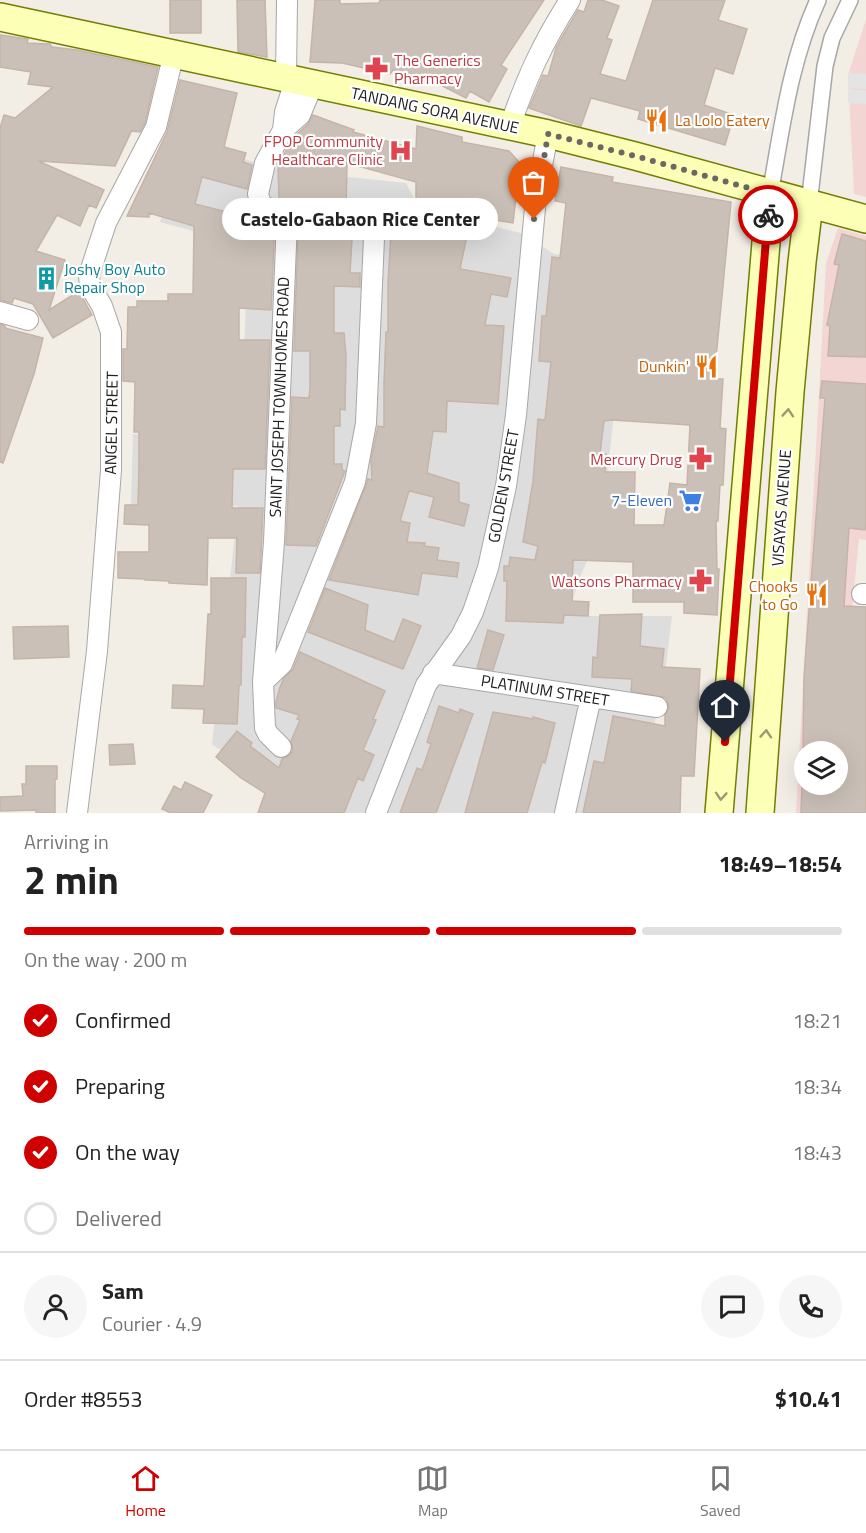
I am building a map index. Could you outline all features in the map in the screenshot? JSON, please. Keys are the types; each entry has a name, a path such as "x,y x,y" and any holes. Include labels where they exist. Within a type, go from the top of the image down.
{"main road":[{"name":"TANDANG SORA AVENUE","path":"0,17 548,134 866,219"},
{"path":"720,813 770,194"},
{"name":"VISAYAS AVENUE","path":"760,813 790,392 809,204"},
{"path":"740,552 778,554"}],"street":[{"path":"263,682 282,664 355,482 366,423 374,238 368,229 286,220 261,204 258,194 265,163 283,130 300,115 287,0"},
{"path":"510,126 527,78 548,34 570,0"},
{"path":"770,194 793,67 805,29 818,0"},
{"path":"809,204 825,66 832,38 850,0"},
{"name":"ANGEL STREET","path":"77,813 97,651 111,470 111,332 102,306 90,286 89,275 106,223 156,127 174,53"},
{"name":"GOLDEN STREET","path":"376,813 423,693 434,673 461,636 473,612 488,567 506,486 516,415 536,197 548,134"},
{"name":"SAINT JOSEPH TOWNHOMES ROAD","path":"281,747 268,734 266,728 263,682 274,542 286,220"},
{"path":"0,312 28,320"},
{"name":"PLATINUM STREET","path":"434,673 657,707"},
{"path":"565,813 591,697"}],"shaded area":[{"path":"866,19 866,197 854,194 848,75"},
{"path":"848,73 866,74 866,89 848,88"},
{"path":"848,89 866,91 866,104 848,103"},
{"path":"184,141 281,170 406,183 419,208 521,233 554,254 628,262 619,371 601,530 580,577 568,616 672,616 666,665 635,813 279,813 285,799 212,744 238,506 131,505 133,434 241,436 248,246 160,222"},
{"path":"838,228 866,236 866,540 859,539 840,741 800,741 826,263"},
{"path":"797,795 838,795 837,813 796,813"}],"building":[{"path":"170,0 201,0 201,33 170,33"},
{"path":"237,0 265,0 267,57 238,52"},
{"path":"315,0 340,0 340,4 379,3 380,0 544,0 501,65 507,69 489,102 470,91 466,98 429,79 427,84 393,70 390,74 342,63 310,62"},
{"path":"588,0 602,0 619,6 607,38 612,40 600,74 626,81 653,0 725,0 718,20 747,29 733,74 715,68 704,105 734,115 725,145 638,119 640,111 591,98 581,126 529,108 543,75 548,76 556,48 562,37 578,10 584,12"},
{"path":"0,35 28,39 27,43 50,44 52,47 158,67 145,123 140,132 132,130 115,166 38,161 104,190 96,208 89,205 80,226 57,215 36,251 65,260 49,310 79,291 92,315 53,338 33,304 14,298 12,303 0,300 0,128 4,115 15,118 53,87 28,84 31,72 0,67"},
{"path":"180,80 237,93 224,147 246,153 243,162 252,165 247,189 202,177 195,204 247,217 247,220 261,223 274,241 271,310 239,308 239,340 270,340 265,469 233,469 232,508 263,508 260,573 236,573 237,538 208,538 207,585 118,578 118,552 149,552 149,525 124,524 125,505 138,505 139,465 139,432 134,432 135,382 123,381 123,349 127,349 128,307 137,307 137,301 168,301 168,294 193,294 194,226 149,213 149,217 127,216 167,132"},
{"path":"313,115 354,130 353,132 416,149 417,126 462,137 462,142 509,151 520,163 513,223 471,216 460,269 511,278 507,297 491,294 485,325 504,326 498,404 447,401 446,432 433,431 427,473 459,483 459,502 469,505 464,526 429,517 434,497 409,491 400,521 410,523 407,542 425,543 424,546 439,548 437,560 459,563 457,577 422,573 418,595 329,580 368,479 372,480 371,460 378,426 384,427 392,217 416,217 416,182 347,163 346,214 353,215 291,208 279,201 278,165 293,138 308,124"},
{"path":"561,167 613,177 612,182 731,202 714,379 723,379 720,428 726,429 723,485 720,485 718,521 716,521 717,569 719,569 717,615 684,613 684,602 633,602 633,562 573,560 572,601 589,602 588,616 564,615 563,623 506,621 507,581 504,581 504,566 509,566 510,557 535,560 538,546 523,542 533,481 538,419 545,420 551,362 539,361 542,316 546,316 552,257 560,258 566,203 555,201","holes":["604,421 690,425 687,485 670,483 664,525 634,525 635,472 605,472 606,454 600,454"]},
{"path":"298,233 352,239 350,273 360,273 360,287 334,286 334,333 344,333 346,356 345,410 340,409 340,426 334,426 334,464 342,464 342,470 345,471 316,546 286,545 292,397 309,398 310,388 310,351 294,351"},
{"path":"842,234 866,241 866,357 828,356 830,326 827,325 839,265 834,264"},
{"path":"0,324 5,328 43,338 34,374 3,463 0,462"},
{"path":"822,381 866,384 866,521 865,530 849,528 844,606 866,607 866,813 801,813 802,795 848,795 848,741 803,741 804,677 825,398 820,398"},
{"path":"211,578 246,578 245,637 242,637 237,724 203,723 204,709 172,708 173,685 204,686 208,614 211,614"},
{"path":"325,588 368,605 365,630 394,642 403,619 421,626 403,669 308,632"},
{"path":"642,614 640,646 664,649 662,667 700,669 694,776 681,776 680,813 583,813 594,761 604,763 613,716 665,726 665,715 669,708 666,698 631,691 632,679 592,677 593,657 597,658 600,615"},
{"path":"68,626 69,657 14,659 13,627"},
{"path":"488,630 504,635 493,670 477,668"},
{"path":"300,652 385,691 363,750 374,755 363,781 358,778 344,813 258,813 265,793 241,778 216,757 237,731 252,743 250,746 279,768 282,759 290,755 293,750 291,741 300,720 297,719 299,715 276,708 276,702 284,678 293,669"},
{"path":"439,706 459,713 460,709 473,714 436,813 400,813 417,768 422,770 431,744 427,742"},
{"path":"493,712 533,719 533,717 555,723 545,763 542,762 527,813 465,813"},
{"path":"133,744 135,764 110,765 109,745"},
{"path":"26,766 57,766 55,813 36,813 36,810 0,811 0,797 23,796 22,784 26,784"},
{"path":"185,782 212,795 203,813 171,813 162,809 174,786 181,790"}],"way so far":[{"path":"534,219 548,134 770,194 768,215"}],"place":[{"name":"The Generics Pharmacy","path":"376,69"},
{"name":"La Lolo Eatery","path":"657,120"},
{"name":"FPOP Community Healthcare Clinic","path":"401,150"},
{"name":"Castelo-Gabaon Rice Center","path":"534,219"},
{"name":"Joshy Boy Auto Repair Shop","path":"46,278"},
{"name":"Dunkin'","path":"707,366"},
{"name":"Mercury Drug","path":"700,459"},
{"name":"7-Eleven","path":"690,500"},
{"name":"Watsons Pharmacy","path":"700,581"},
{"name":"Chooks to Go","path":"816,595"}],"route":[{"path":"725,742 768,215"}]}
